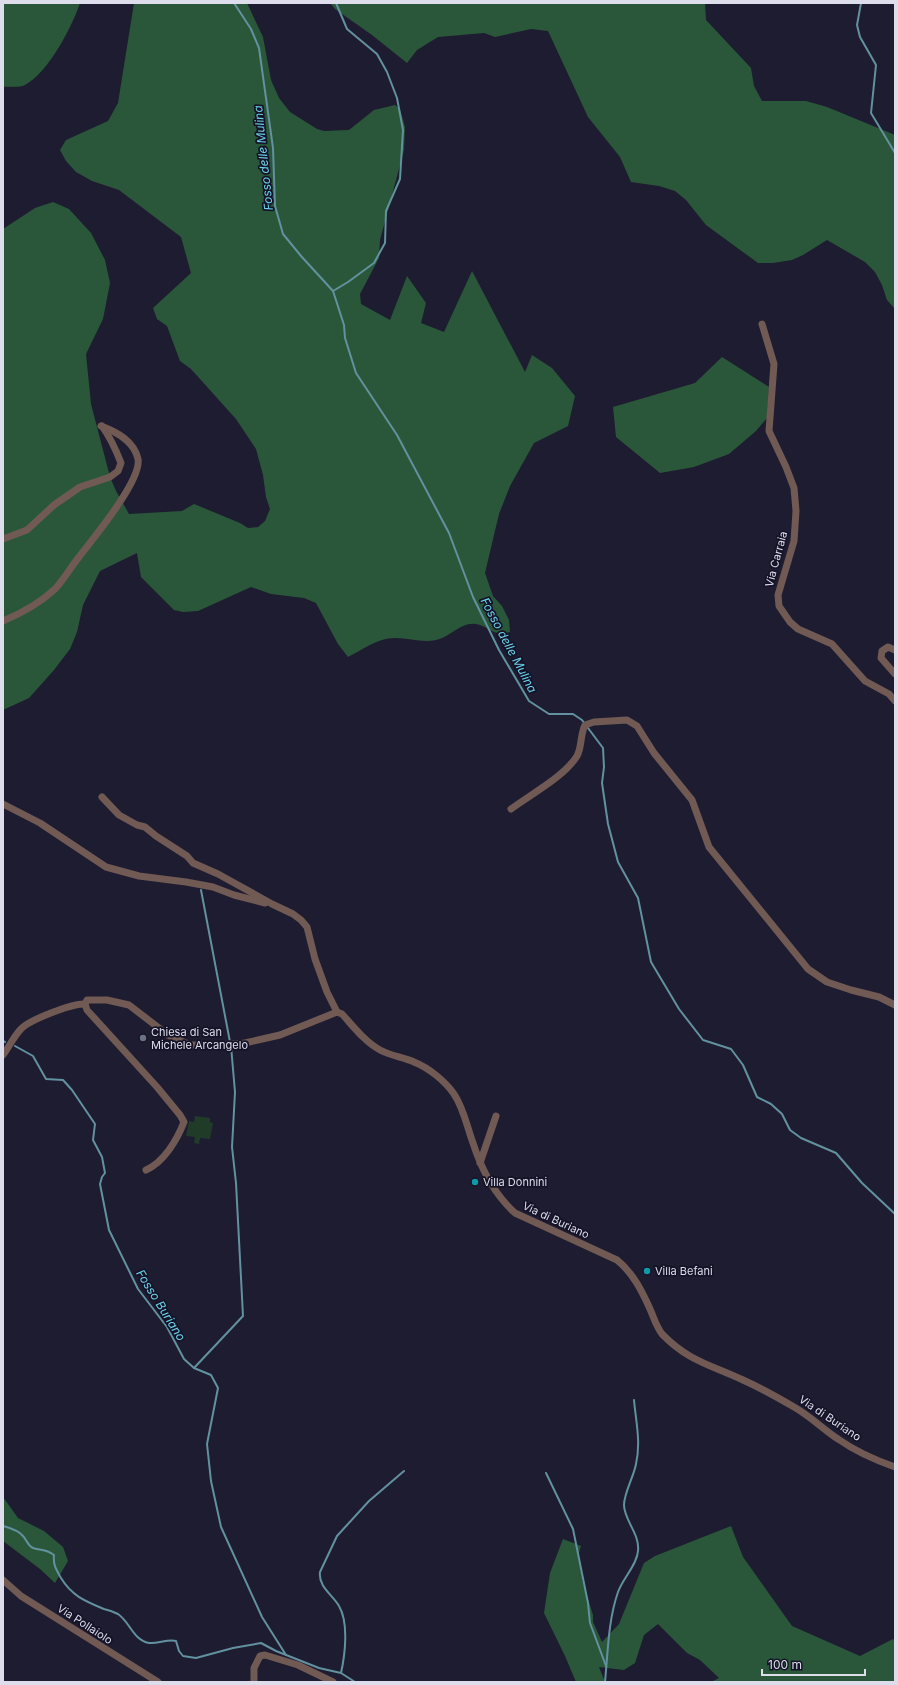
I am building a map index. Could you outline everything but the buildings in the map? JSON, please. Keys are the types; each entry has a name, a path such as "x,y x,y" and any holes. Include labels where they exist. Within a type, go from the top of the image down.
{"street":[{"name":"Via Carraia","path":"762,324 774,364 769,431 794,488 796,511 794,541 778,596 779,606 790,622 798,629 832,644 865,681 889,694 895,701"},
{"path":"3,539 27,530 54,505 80,487 110,477 118,471 121,463 118,454 109,436 101,426 122,435 133,448 138,461 134,478 108,520 55,588 38,602 3,621"},
{"path":"895,650 888,647 882,650 881,658 895,674"},
{"path":"511,809 552,780 578,755 581,732 584,725 603,721 626,720 633,722 667,770 692,800 709,847 808,969 828,982 879,997 895,1005"},
{"path":"102,797 119,815 136,825 145,827 187,856 194,864 218,874 272,904"},
{"path":"3,804 40,823 106,867 139,876 213,887 256,902 272,904"},
{"name":"Via di Buriano","path":"272,904 293,914 307,926 315,960 327,992 337,1012 342,1014 378,1049 394,1057 414,1062 427,1069 441,1080 454,1095 480,1163 504,1204 515,1213 617,1260 627,1268 644,1295 656,1324 662,1333 687,1355 703,1364 757,1386 809,1416 853,1449 895,1467"},
{"path":"85,1004 87,1000 107,1000 129,1005 168,1035 190,1045 218,1045 252,1042 280,1035 337,1012"},
{"path":"3,1055 22,1028 77,1003 85,1004"},
{"path":"85,1004 87,1010 158,1087 184,1122 171,1147 153,1167 146,1170"},
{"path":"480,1163 496,1116"},
{"name":"Via Pollaiolo","path":"3,1580 21,1596 109,1653 158,1682"},
{"path":"254,1682 254,1668 260,1656 265,1655 298,1665 333,1682"}],"green space":[{"path":"3,3 80,3 65,36 50,60 34,79 23,86 3,87"},
{"path":"134,3 247,3 263,37 271,80 279,98 290,112 317,129 324,131 349,130 374,110 395,105 400,109 405,127 404,150 380,240 379,258 360,294 361,304 390,320 407,276 426,303 421,323 444,332 472,271 525,372 532,355 552,368 575,396 568,426 534,443 510,486 499,514 485,573 493,596 502,606 509,620 510,632 499,633 481,625 470,624 460,627 446,636 431,641 390,638 371,644 348,657 338,644 316,603 304,598 271,594 251,587 198,611 183,612 174,610 141,577 137,553 100,571 83,605 77,632 70,649 54,670 29,698 3,710 3,229 35,208 53,202 69,209 91,233 105,260 110,283 103,319 86,354 91,404 110,477 129,514 182,511 194,504 240,523 248,528 258,527 265,521 270,509 256,449 236,419 191,369 180,361 167,326 157,319 153,308 191,273 181,237 119,190 92,181 76,172 66,161 60,150 66,140 108,121 118,103"},
{"path":"330,3 705,3 706,20 751,68 754,86 762,101 806,101 827,107 895,135 895,309 887,300 882,285 875,272 865,262 827,240 792,260 773,263 758,263 706,225 686,200 675,191 659,186 631,182 620,157 588,117 548,31 531,29 495,37 484,33 438,37 417,50 407,63 372,35 335,9"},
{"path":"722,357 769,387 767,418 756,431 729,454 694,467 660,473 616,437 613,407 695,383"},
{"path":"195,1116 210,1118 210,1122 213,1123 210,1139 200,1138 199,1144 194,1143 195,1137 186,1136 189,1121 194,1122"},
{"path":"3,1497 18,1518 44,1531 63,1547 68,1561 55,1583 40,1569 3,1541"},
{"path":"731,1526 743,1557 792,1626 860,1656 893,1639 895,1642 895,1682 711,1682 719,1678 700,1660 687,1653 658,1624 644,1635 635,1663 624,1670 599,1667 605,1682 576,1682 544,1613 550,1573 563,1539 581,1546 578,1556 583,1583 593,1615 593,1622 602,1642 619,1624 644,1563 655,1556"}],"waterway":[{"name":"Fosso delle Mulina","path":"234,3 251,29 259,48 273,148 275,206 283,234 333,291 344,325 345,338 356,373 397,435 449,533 473,597 499,650 529,701 549,714 573,714 582,720 603,748 604,767 602,783 608,824 618,862 638,898 651,962 679,1009 703,1040 731,1049 743,1065 757,1097 771,1104 782,1114 790,1130 801,1138 836,1153 862,1183 895,1214"},
{"path":"333,291 374,263 385,243 386,211 400,179 403,130 397,98 387,72 377,54 347,29 336,3"},
{"path":"861,3 857,25 860,37 876,65 871,113 895,153"},
{"path":"201,890 230,1042"},
{"name":"Fosso Buriano","path":"15,1046 33,1056 46,1079 63,1080 72,1090 95,1124 93,1140 102,1157 105,1173 100,1184 109,1230 138,1289 167,1327 184,1359 194,1368 211,1375 218,1388 207,1444 211,1481 221,1527 262,1617 286,1655"},
{"path":"194,1368 243,1316 236,1183 232,1147 235,1092 231,1046"},
{"path":"605,1682 612,1614 620,1587 633,1566 638,1551 637,1539 626,1516 624,1505 624,1500 635,1469 638,1448 638,1432 634,1400"},
{"path":"341,1673 345,1648 344,1621 339,1606 321,1582 320,1572 337,1536 369,1501 404,1471"},
{"path":"546,1473 573,1529 588,1603 590,1623 606,1666"},
{"path":"3,1526 19,1532 33,1548 46,1550 54,1555 54,1564 56,1569 65,1584 74,1594 104,1609 118,1614 126,1621 135,1635 144,1641 149,1643 176,1641 179,1651 183,1656 196,1658 233,1648 261,1643 276,1651 319,1668 341,1673 355,1682"}],"place":[{"name":"Chiesa di San Michele Arcangelo","path":"143,1038"},
{"name":"Villa Donnini","path":"475,1182"},
{"name":"Villa Befani","path":"647,1271"}]}
